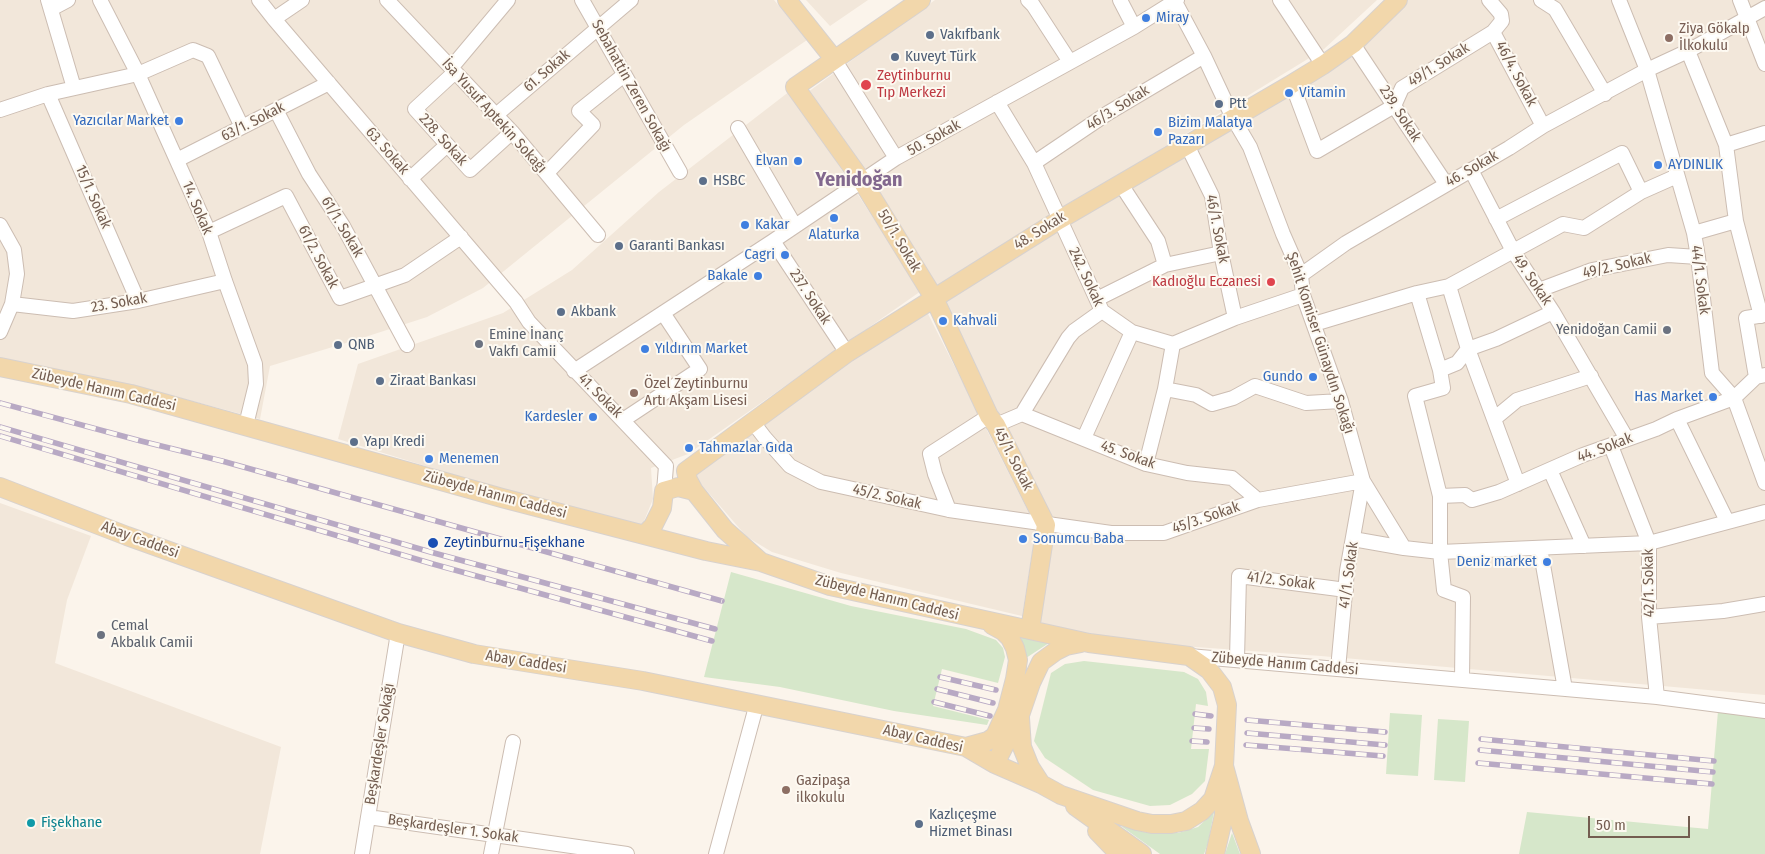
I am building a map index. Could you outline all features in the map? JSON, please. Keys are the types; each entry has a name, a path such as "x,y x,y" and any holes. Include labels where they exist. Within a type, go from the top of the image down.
{"main road":[{"path":"787,0 834,59 921,0"},
{"name":"48. Sokak","path":"686,471 847,353 1120,183 1323,65 1353,44 1395,1"},
{"name":"50/1. Sokak","path":"834,59 795,87 862,181 934,298"},
{"name":"45/1. Sokak","path":"934,298 1046,525"},
{"name":"Zübeyde Hanım Caddesi","path":"0,367 131,394 502,498 706,551 761,562 830,586 1089,643 1189,656"},
{"path":"686,471 694,491 725,530 761,562"},
{"name":"Abay Caddesi","path":"0,487 127,536 398,633 474,654 642,681 966,747 995,764 1041,784 1061,796 1142,854"},
{"path":"645,534 653,526 662,508 664,491 678,487 694,491"},
{"path":"1030,630 1046,525"},
{"path":"966,747 988,742 995,736 1007,710 1016,679 1018,660 1010,638 1003,631 985,621"},
{"path":"995,764 1020,715 1041,662 1066,646 1089,643"},
{"name":"Abay Caddesi","path":"1061,796 1137,821 1171,824 1186,821 1202,811 1213,799 1224,766 1227,705 1222,687 1209,670 1189,656"},
{"path":"1020,715 1022,747 1030,767 1041,784"},
{"path":"1216,854 1224,815 1224,766"},
{"name":"Abay Caddesi","path":"1224,766 1239,821 1251,854"},
{"path":"1061,796 1119,854"}],"street":[{"path":"68,0 50,5 74,88"},
{"name":"14. Sokak","path":"100,0 138,74 209,232 224,281 256,364 256,384 246,425"},
{"name":"63. Sokak","path":"259,0 516,302"},
{"path":"274,19 302,0"},
{"name":"İsa Yusuf Aptekin Sokağı","path":"387,0 512,132 598,235"},
{"path":"453,70 508,0"},
{"name":"Sebahattin Zeren Sokağı","path":"582,0 680,172"},
{"name":"61. Sokak","path":"496,115 630,0"},
{"path":"1028,0 1033,4 1070,62"},
{"path":"1120,0 1134,27"},
{"name":"50. Sokak","path":"574,371 773,242 896,158 1134,27 1176,0"},
{"name":"Şehit Komiser Günaydın Sokağı","path":"1176,0 1233,118 1250,147 1302,275 1303,295 1342,401 1363,481 1404,548"},
{"path":"1280,0 1323,65"},
{"name":"46/4. Sokak","path":"1489,0 1501,14 1502,21 1493,32 1544,126"},
{"path":"1541,0 1555,10 1605,94"},
{"name":"44/1. Sokak","path":"1619,0 1647,70 1694,233 1712,373 1734,398 1765,483"},
{"path":"1740,0 1765,64"},
{"name":"46. Sokak","path":"1302,275 1346,242 1544,126 1765,8"},
{"name":"49/1. Sokak","path":"1394,106 1402,88 1493,32"},
{"name":"239. Sokak","path":"1353,44 1446,184"},
{"path":"0,110 48,94 138,74 193,50 208,56 242,127"},
{"path":"1688,50 1726,145 1736,221 1763,316 1746,318 1761,376"},
{"name":"46/3. Sokak","path":"1034,163 1108,113 1204,56"},
{"path":"834,59 896,158"},
{"name":"228. Sokak","path":"453,70 415,109 470,170 512,132"},
{"path":"547,173 593,126 580,111 624,75"},
{"name":"63/1. Sokak","path":"177,160 329,83"},
{"path":"1292,84 1317,151 1394,106"},
{"name":"15/1. Sokak","path":"48,94 138,301"},
{"name":"242. Sokak","path":"997,102 1034,163 1099,305 1132,332 1173,344"},
{"name":"61/1. Sokak","path":"276,110 309,174 343,226 407,345"},
{"path":"738,128 795,226"},
{"path":"1726,145 1765,133"},
{"path":"410,178 447,145"},
{"name":"46/1. Sokak","path":"1187,145 1212,196 1221,253 1235,318"},
{"path":"1496,219 1622,152 1641,192"},
{"name":"49. Sokak","path":"1471,170 1513,252 1553,312 1627,439"},
{"path":"1314,324 1417,293 1449,286 1563,224 1584,228 1641,192 1677,176"},
{"path":"1120,183 1158,241 1165,265"},
{"name":"61/2. Sokak","path":"209,232 286,196 340,298 404,275 461,237"},
{"path":"1694,233 1736,221"},
{"path":"0,225 14,250 16,274 12,304 0,332"},
{"name":"237. Sokak","path":"773,242 847,353"},
{"path":"949,510 935,474 930,454 993,420 1022,414 1068,338 1099,305 1165,265 1221,253"},
{"name":"49/2. Sokak","path":"1539,290 1592,270 1668,255 1698,257"},
{"name":"23. Sokak","path":"12,304 73,311 138,301 224,281"},
{"path":"1449,286 1468,349 1518,484"},
{"path":"1417,293 1444,388 1415,396 1440,496 1440,552 1444,590 1463,597 1462,680"},
{"path":"1146,464 1165,389 1173,344 1235,318 1303,295"},
{"name":"41. Sokak","path":"516,302 530,322 574,371 666,466"},
{"path":"623,420 700,369 663,312"},
{"path":"1440,370 1457,363 1468,349 1496,339 1553,312"},
{"path":"1084,438 1132,332"},
{"path":"1494,419 1517,400 1591,376"},
{"name":"44. Sokak","path":"1440,496 1465,495 1472,500 1499,492 1677,419 1734,398 1761,376"},
{"path":"1165,389 1196,395 1212,404 1234,398 1256,386 1306,403 1342,401"},
{"name":"45. Sokak","path":"1022,414 1146,464 1187,473 1232,478 1258,500"},
{"path":"1677,419 1727,521"},
{"name":"45/2. Sokak","path":"752,421 790,466 821,482 949,510 1046,525"},
{"name":"42/1. Sokak","path":"1611,446 1649,543 1649,617 1657,697"},
{"path":"664,491 666,466 686,471"},
{"path":"1550,470 1584,546"},
{"name":"45/3. Sokak","path":"1046,525 1111,533 1164,533 1258,500 1363,481"},
{"name":"41/1. Sokak","path":"1338,669 1346,590 1363,481"},
{"path":"1354,538 1404,548 1440,552 1649,543 1765,512"},
{"path":"1540,548 1565,689"},
{"name":"41/2. Sokak","path":"1237,659 1239,576 1346,590"},
{"path":"1649,617 1723,611 1765,604"},
{"name":"Beşkardeşler Sokağı","path":"362,854 398,633"},
{"name":"Zübeyde Hanım Caddesi","path":"1189,656 1657,697 1765,711"},
{"path":"716,854 757,703"},
{"path":"491,854 513,742"},
{"name":"Beşkardeşler 1. Sokak","path":"368,817 626,854"}],"shaded area":[{"path":"0,0 774,0 807,40 684,125 483,288 427,317 270,366 260,419 132,385 0,360"},
{"path":"806,0 868,0 830,26"},
{"path":"935,0 1377,0 1324,49 936,290 808,92"},
{"path":"1404,0 1765,0 1765,695 1321,656 1140,643 1036,623 1050,518 943,303 1020,249 1182,157"},
{"path":"790,91 921,291 688,454 651,468 653,499 642,526 500,489 338,439 358,364 503,313 572,270 659,192"},
{"path":"926,310 1036,527 1022,616 841,573 772,552 747,537 694,476 844,360"},
{"path":"0,503 91,536 67,600 55,663 281,747 260,854 0,854"}],"green space":[{"path":"731,572 851,606 966,629 996,640 1003,648 1005,657 998,683 942,669 933,706 989,720 987,725 894,711 780,687 704,677"},
{"path":"1021,637 1049,643 1026,658"},
{"path":"1084,661 1184,672 1198,679 1206,692 1208,706 1196,704 1191,749 1209,749 1205,781 1192,794 1170,805 1150,806 1093,790 1045,758 1034,741 1051,673 1065,664"},
{"path":"1718,711 1765,718 1765,854 1519,854 1527,812 1708,829"},
{"path":"1390,713 1422,715 1418,776 1386,774"},
{"path":"1438,719 1469,721 1465,782 1434,780"},
{"path":"1214,812 1204,854 1160,854 1121,826 1148,833 1178,833 1198,827"},
{"path":"1232,833 1240,854 1225,854"}],"railway":[{"path":"0,403 222,461 722,601"},
{"path":"0,427 434,553 715,629"},
{"path":"0,436 433,564 712,641"},
{"path":"940,677 996,690"},
{"path":"937,689 993,703"},
{"path":"934,702 990,716"},
{"path":"1195,714 1211,716"},
{"path":"1247,720 1385,732"},
{"path":"1194,728 1209,729"},
{"path":"1247,733 1385,745"},
{"path":"1481,739 1714,761"},
{"path":"1192,741 1207,742"},
{"path":"1246,745 1383,756"},
{"path":"1480,750 1713,772"},
{"path":"1478,763 1712,784"}],"place":[{"name":"Miray","path":"1146,18"},
{"name":"Vakıfbank","path":"930,35"},
{"name":"Ziya Gökalp İlkokulu","path":"1669,38"},
{"name":"Kuveyt Türk","path":"895,57"},
{"name":"Zeytinburnu Tıp Merkezi","path":"866,85"},
{"name":"Vitamin","path":"1289,93"},
{"name":"Ptt","path":"1219,104"},
{"name":"Yazıcılar Market","path":"179,121"},
{"name":"Bizim Malatya Pazarı","path":"1158,132"},
{"name":"Elvan","path":"798,161"},
{"name":"AYDINLIK","path":"1658,165"},
{"name":"HSBC","path":"703,181"},
{"name":"Alaturka","path":"834,218"},
{"name":"Kakar","path":"745,225"},
{"name":"Garanti Bankası","path":"619,246"},
{"name":"Cagri","path":"785,255"},
{"name":"Bakale","path":"758,276"},
{"name":"Kadıoğlu Eczanesi","path":"1271,282"},
{"name":"Akbank","path":"561,312"},
{"name":"Kahvali","path":"943,321"},
{"name":"Yenidoğan Camii","path":"1667,330"},
{"name":"Emine İnanç Vakfı Camii","path":"479,344"},
{"name":"QNB","path":"338,345"},
{"name":"Yıldırım Market","path":"645,349"},
{"name":"Gundo","path":"1313,377"},
{"name":"Ziraat Bankası","path":"380,381"},
{"name":"Özel Zeytinburnu Artı Akşam Lisesi","path":"634,393"},
{"name":"Has Market","path":"1713,397"},
{"name":"Kardesler","path":"593,417"},
{"name":"Yapı Kredi","path":"354,442"},
{"name":"Tahmazlar Gıda","path":"689,448"},
{"name":"Menemen","path":"429,459"},
{"name":"Sonumcu Baba","path":"1023,539"},
{"name":"Zeytinburnu-Fişekhane","path":"433,543"},
{"name":"Deniz market","path":"1547,562"},
{"name":"Cemal Akbalık Camii","path":"101,635"},
{"name":"Gazipaşa ilkokulu","path":"786,790"},
{"name":"Fişekhane","path":"31,823"},
{"name":"Kazlıçeşme Hizmet Binası","path":"919,824"}],"district":[{"name":"Yenidoğan","path":"859,180"}]}
